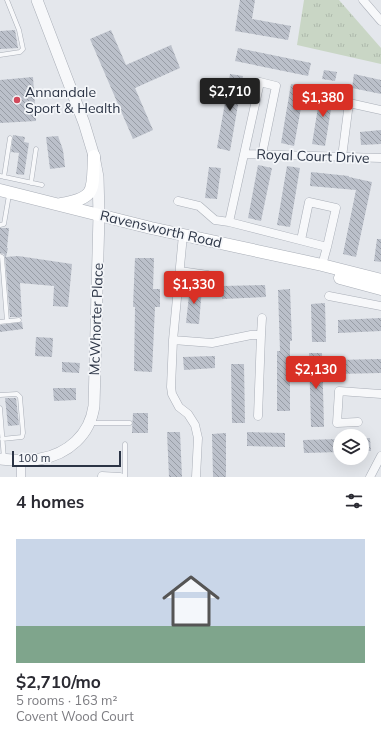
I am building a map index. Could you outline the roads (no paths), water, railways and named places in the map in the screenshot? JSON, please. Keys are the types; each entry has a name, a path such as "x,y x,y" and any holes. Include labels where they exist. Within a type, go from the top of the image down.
{"main road":[{"path":"58,204 80,200 89,193 92,184 94,156"},
{"name":"Ravensworth Road","path":"5,192 183,235 322,265 381,280"},
{"name":"Ravensworth Road","path":"322,265 329,275 381,289"}],"street":[{"name":"McWhorter Place","path":"37,0 84,123 94,156 98,177 99,215 94,406 90,423"},
{"path":"363,0 381,21"},
{"path":"229,222 260,82 276,86 262,154"},
{"path":"342,157 349,104 381,110"},
{"name":"Royal Court Drive","path":"245,154 381,158"},
{"path":"178,200 199,206 215,220 229,222 327,247"},
{"path":"301,240 309,202 336,208 322,265"},
{"path":"183,235 173,340 171,386 172,394 179,408 188,414 195,425 198,438 196,477"},
{"path":"329,296 381,306"},
{"path":"258,416 262,318"},
{"path":"173,340 212,343 251,335 261,335"},
{"path":"358,422 337,423 339,391 381,394"},
{"path":"2,459 40,460 67,449 82,436 90,423"},
{"path":"370,477 381,456"},
{"path":"21,477 22,460"},
{"path":"102,476 120,477"}],"lane":[{"path":"0,55 20,52 24,49 19,30 7,0"},
{"path":"10,138 2,177 42,185"},
{"path":"31,183 36,149"},
{"path":"0,225 4,224 2,219 6,210 5,192"},
{"path":"0,208 6,210"},
{"path":"0,256 2,257 7,322"},
{"path":"180,269 208,273"},
{"path":"0,322 20,320"},
{"path":"0,395 17,394 20,397 23,433 22,437 2,439"},
{"path":"0,408 2,459"},
{"path":"90,423 130,423"},
{"path":"125,444 125,477"}],"place":[{"name":"Annandale Sport & Health","path":"17,100"}]}
